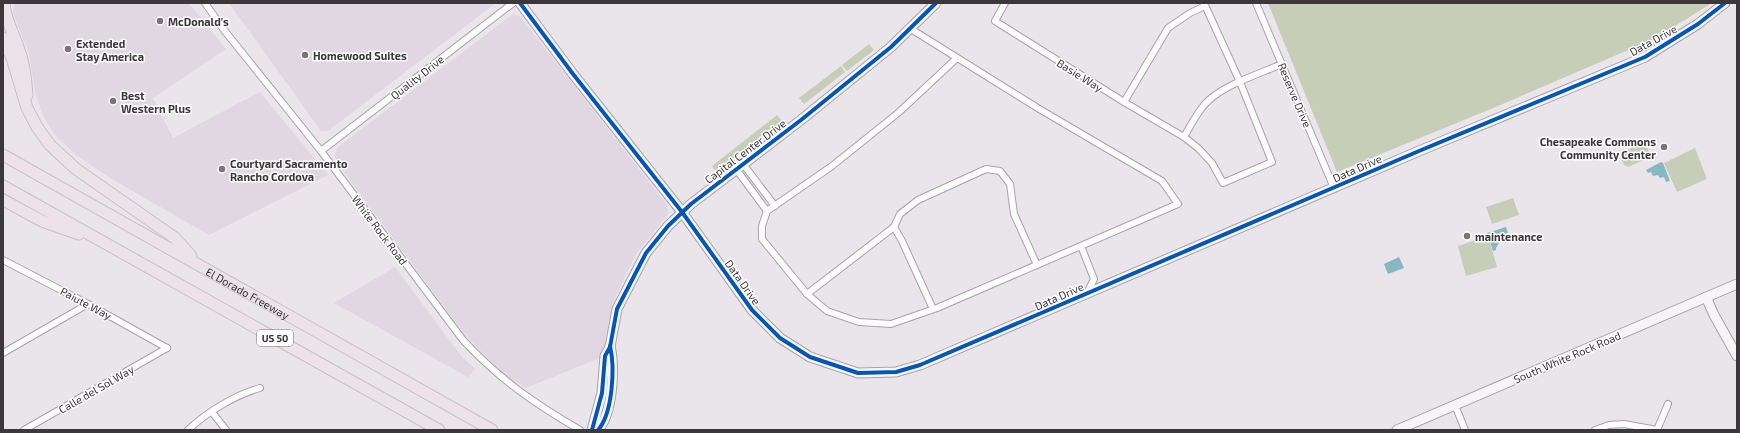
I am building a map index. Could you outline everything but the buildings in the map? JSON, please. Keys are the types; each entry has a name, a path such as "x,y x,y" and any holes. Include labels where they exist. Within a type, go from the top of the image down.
{"highway":[{"path":"4,3 4,13 22,57 26,80 27,108"},
{"path":"3,38 12,58 27,108 37,127 50,145 76,169 175,238 196,263"},
{"name":"El Dorado Freeway","path":"3,155 492,430"},
{"name":"US 50","path":"3,186 439,430"},
{"path":"3,200 42,220 111,246"}],"street":[{"name":"White Rock Road","path":"205,3 224,30 321,151 451,324 470,347 520,393 580,430"},
{"name":"Quality Drive","path":"321,151 513,3"},
{"name":"Data Drive","path":"520,3 578,80 682,212 752,310 780,338 810,357 858,373 896,372 909,369 1645,57 1698,24 1725,3"},
{"name":"Capital Center Drive","path":"592,430 602,393 605,356 610,346 617,309 637,267 656,240 682,212 801,120 911,29 936,3"},
{"name":"Basie Way","path":"1005,3 995,21 1124,102 1184,137 1198,148 1212,163 1223,183 1272,162 1240,82"},
{"name":"Reserve Drive","path":"1256,3 1334,188"},
{"path":"1124,102 1168,28 1205,5 1240,82"},
{"path":"911,29 1041,110 1162,182 1178,204 932,310 891,324 859,322 827,311 807,294 762,239 762,226 767,211 832,166 898,113 957,58"},
{"path":"1184,137 1208,101 1220,92 1282,64"},
{"path":"739,167 775,206"},
{"path":"739,167 767,211"},
{"path":"807,294 894,227 900,214 918,200 986,169 1000,171 1010,184 1014,214 1037,265"},
{"path":"894,227 902,241 932,310"},
{"path":"1080,246 1094,279 1087,293"},
{"name":"Paiute Way","path":"4,262 88,304 168,348"},
{"name":"South White Rock Road","path":"1397,430 1737,284"},
{"path":"1706,297 1737,356"},
{"path":"3,353 88,304"},
{"name":"Capital Center Drive","path":"598,430 605,415 612,387 614,360 610,346"},
{"name":"Calle del Sol Way","path":"24,430 168,348"},
{"path":"188,430 212,412 248,392 260,388"},
{"path":"1595,430 1609,425 1624,424 1657,430 1668,404"},
{"path":"1455,405 1465,430"},
{"path":"212,412 226,430"}],"shaded area":[{"path":"14,3 189,3 226,49 153,98 173,138 260,92 328,175 209,235 110,178 76,155 54,134 45,119 36,97 29,54 13,13"},
{"path":"229,3 496,3 328,131 321,131"},
{"path":"513,14 520,16 667,205 668,210 668,214 636,254 620,287 612,305 602,357 526,388 508,377 489,360 462,331 338,164 335,156 338,147"},
{"path":"395,267 462,357 475,369 468,377 334,303"}],"green space":[{"path":"1268,3 1712,3 1654,39 1498,106 1337,172"},
{"path":"869,44 874,50 847,71 842,65"},
{"path":"841,66 845,72 804,104 799,98"},
{"path":"777,115 782,121 716,172 712,166"},
{"path":"1645,142 1651,157 1628,167 1624,165 1620,157 1622,152"},
{"path":"1695,148 1707,179 1677,192 1664,163"},
{"path":"1513,198 1519,215 1492,224 1486,207"},
{"path":"1488,236 1497,267 1466,276 1458,246"}],"water":[{"path":"1661,162 1663,163 1670,181 1666,182 1664,177 1660,178 1658,175 1653,176 1651,172 1648,173 1646,170"},
{"path":"1506,227 1508,233 1504,234 1496,250 1493,251 1487,233"},
{"path":"1399,257 1404,268 1388,274 1384,264"}],"cycle path":[{"path":"520,3 573,74 682,212 752,310 780,338 810,357 858,373 896,372 920,365 1419,151 1645,57 1698,24 1725,3"},
{"path":"592,430 602,393 605,356 610,347 617,309 646,253 668,226 691,204 801,120 891,47 936,3"},
{"path":"598,430 607,413 612,390 612,355 610,346"}],"place":[{"name":"McDonald's","path":"160,21"},
{"name":"Extended Stay America","path":"68,49"},
{"name":"Homewood Suites","path":"305,55"},
{"name":"Best Western Plus","path":"113,101"},
{"name":"Chesapeake Commons Community Center","path":"1664,147"},
{"name":"Courtyard Sacramento Rancho Cordova","path":"222,169"},
{"name":"maintenance","path":"1467,236"}]}
